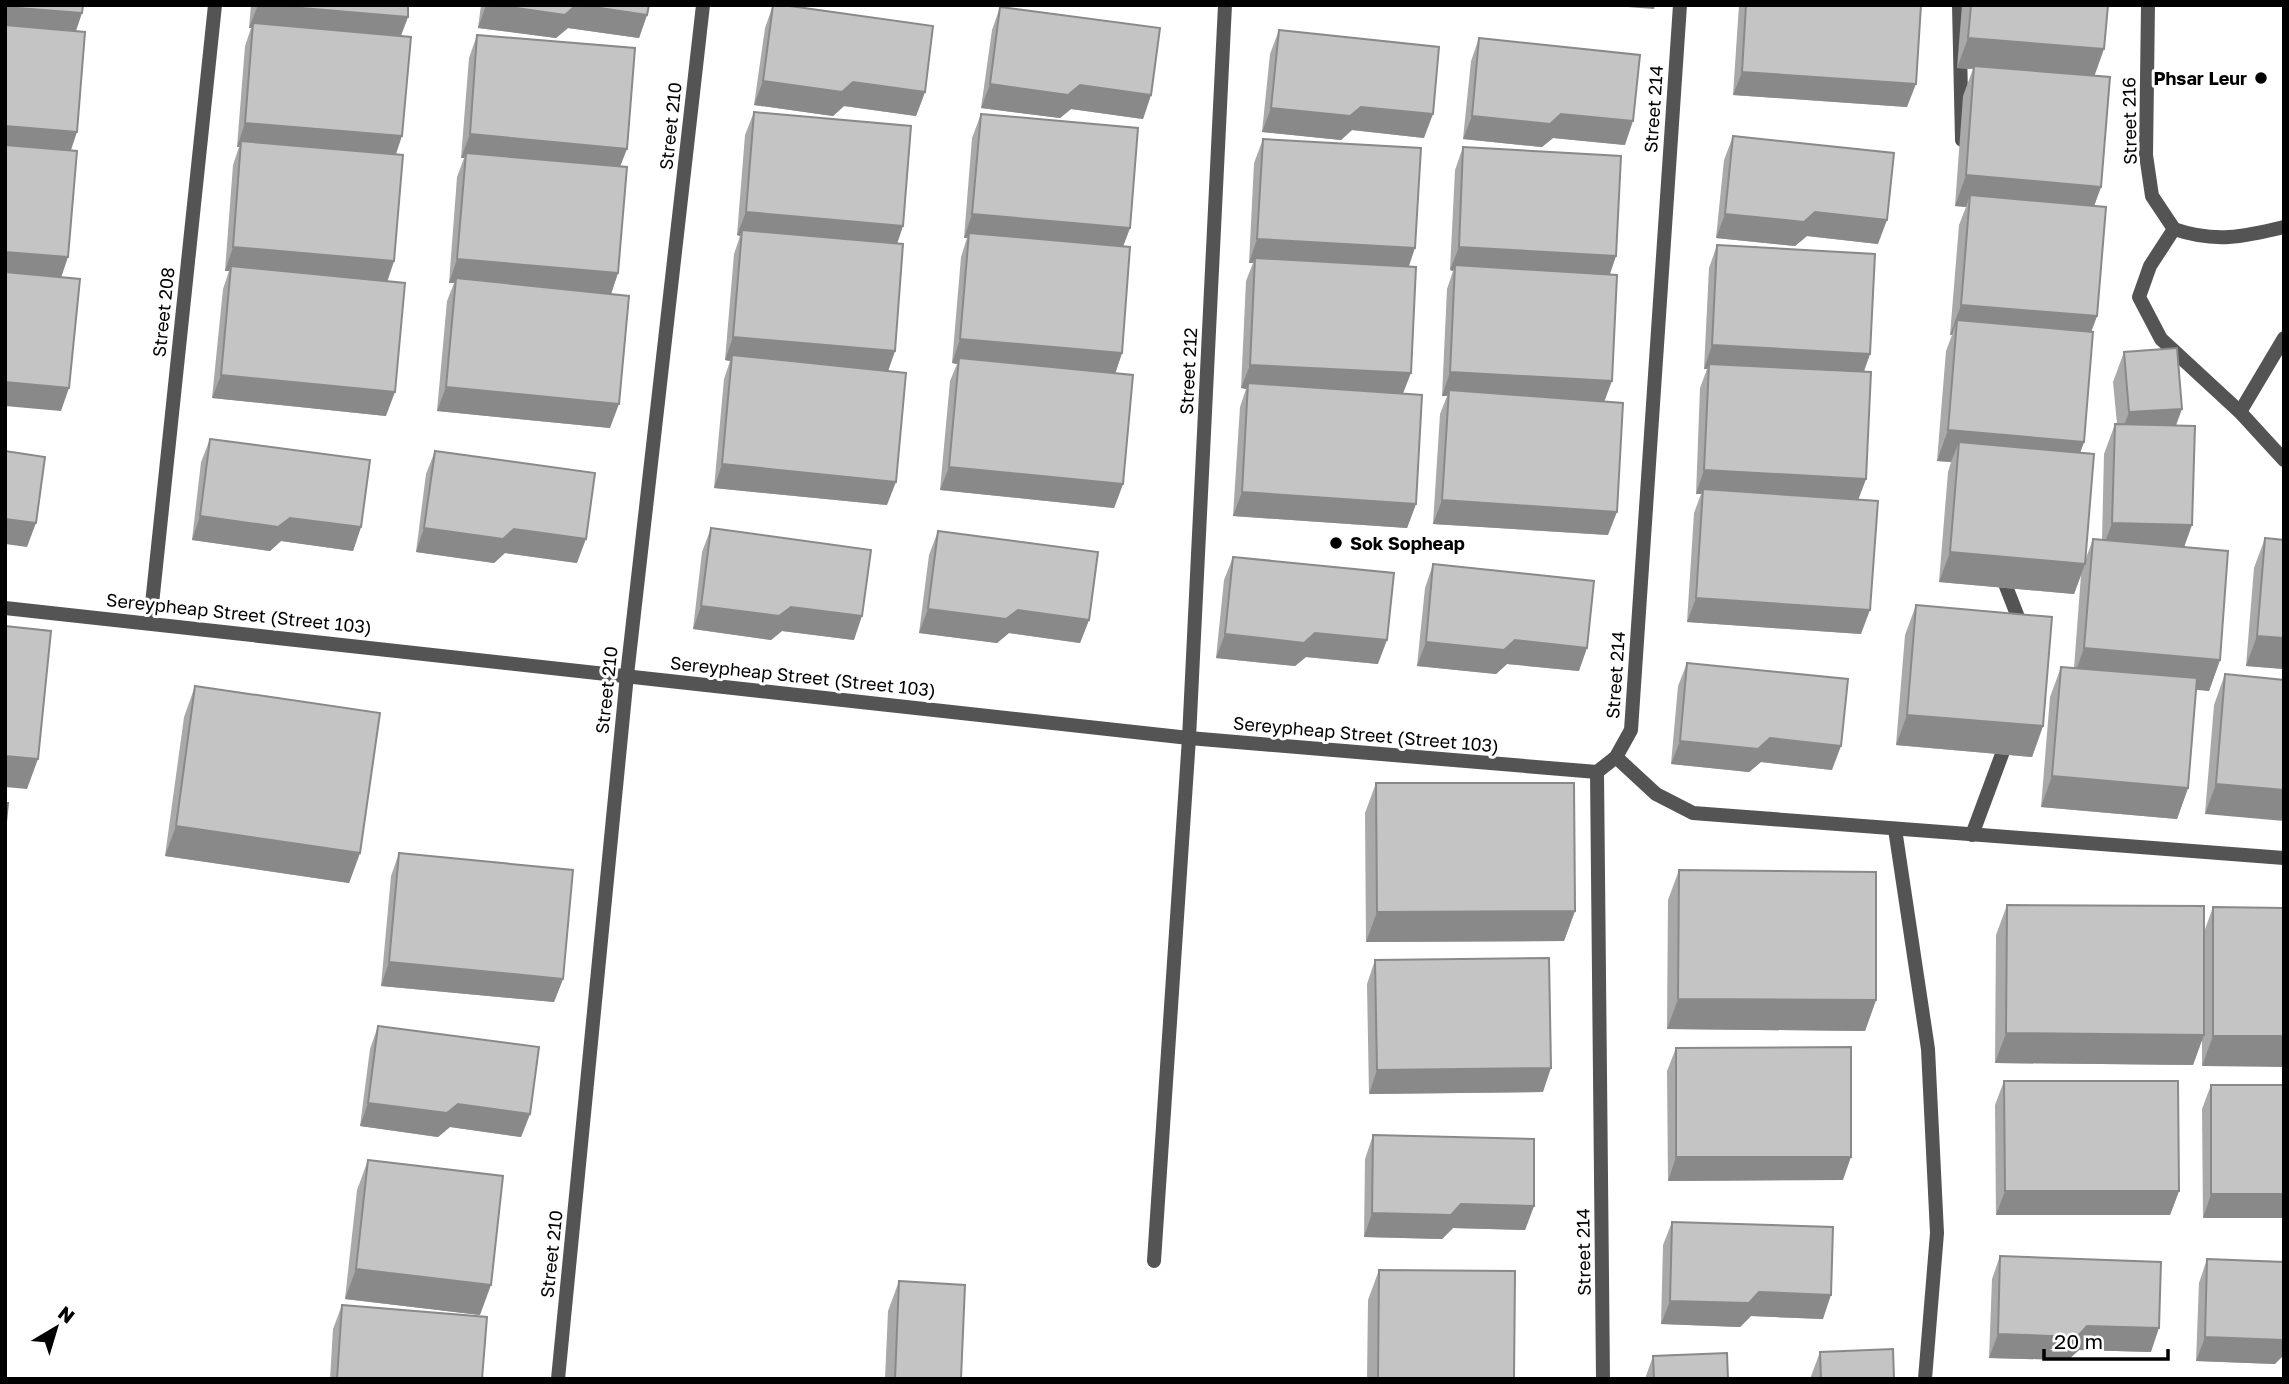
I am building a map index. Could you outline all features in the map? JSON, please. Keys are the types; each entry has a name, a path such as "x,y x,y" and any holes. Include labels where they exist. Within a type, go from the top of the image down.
{"street":[{"name":"Street 208","path":"150,622 215,5"},
{"name":"Street 210","path":"558,1379 627,675 703,5"},
{"name":"Street 212","path":"1154,1261 1189,738 1225,5"},
{"name":"Street 214","path":"1603,1379 1597,772 1616,757 1631,730 1680,5"},
{"path":"1959,5 1962,159"},
{"name":"Street 216","path":"2148,5 2146,155 2152,196 2174,229"},
{"path":"2284,227 2242,237 2201,238 2174,229 2150,266 2139,297 2161,339 2240,412 2284,460"},
{"path":"2240,412 2284,338"},
{"path":"1993,553 2027,640"},
{"name":"Sereypheap Street (Street 103)","path":"5,608 1189,738 1597,772"},
{"path":"1972,835 2013,722"},
{"path":"1616,757 1656,794 1693,813 2284,858"},
{"path":"1895,829 1928,1049 1937,1233 1925,1379"}],"building":[{"path":"5,5 83,5 82,13"},
{"path":"266,5 408,5 408,17"},
{"path":"495,5 576,5 565,15"},
{"path":"580,5 649,5 647,15"},
{"path":"773,5 933,26 925,92 853,82 842,92 763,81"},
{"path":"1746,5 1921,5 1916,84 1742,72"},
{"path":"1971,5 2108,5 2104,49 1968,38"},
{"path":"1000,7 1160,28 1151,95 1080,85 1068,95 990,84"},
{"path":"253,23 411,37 402,136 245,123"},
{"path":"5,25 85,32 77,132 5,126"},
{"path":"1279,30 1439,47 1433,114 1361,107 1350,116 1271,108"},
{"path":"477,35 635,48 627,149 470,134"},
{"path":"1479,38 1640,55 1633,121 1561,114 1550,124 1472,116"},
{"path":"1974,66 2110,77 2101,187 1966,175"},
{"path":"754,112 911,126 903,226 746,212"},
{"path":"981,114 1138,128 1130,228 972,214"},
{"path":"1733,136 1894,153 1887,220 1815,212 1804,222 1725,214"},
{"path":"1263,139 1421,148 1415,248 1257,239"},
{"path":"241,141 403,155 394,261 233,247"},
{"path":"5,145 77,151 68,257 5,252"},
{"path":"1463,147 1621,156 1616,256 1459,247"},
{"path":"466,153 627,167 618,273 457,259"},
{"path":"1970,195 2106,207 2097,316 1961,305"},
{"path":"742,230 903,244 895,351 733,337"},
{"path":"969,233 1130,247 1122,353 960,339"},
{"path":"1717,245 1875,254 1870,354 1712,345"},
{"path":"1255,258 1416,267 1411,373 1250,365"},
{"path":"1455,265 1617,275 1612,381 1450,372"},
{"path":"231,266 405,283 395,392 221,375"},
{"path":"5,272 80,279 69,388 5,382"},
{"path":"456,278 629,296 619,404 446,387"},
{"path":"1957,320 2093,332 2084,442 1948,430"},
{"path":"2177,348 2182,409 2129,412 2124,352"},
{"path":"732,355 906,373 896,482 722,464"},
{"path":"959,358 1133,375 1123,484 949,467"},
{"path":"1709,364 1871,372 1866,479 1704,470"},
{"path":"1248,383 1422,395 1416,504 1242,492"},
{"path":"1449,390 1623,403 1617,512 1442,500"},
{"path":"2115,424 2195,426 2192,525 2112,523"},
{"path":"210,439 370,460 361,527 290,518 278,527 200,516"},
{"path":"1959,442 2094,454 2085,564 1950,552"},
{"path":"5,451 45,457 36,523 5,519"},
{"path":"435,451 595,473 586,539 514,529 503,539 424,528"},
{"path":"1703,489 1878,501 1870,610 1696,598"},
{"path":"711,528 871,550 862,616 791,607 779,616 701,606"},
{"path":"938,531 1098,552 1089,620 1018,610 1006,619 928,609"},
{"path":"2265,538 2284,540 2284,638 2257,636"},
{"path":"2093,539 2228,551 2220,660 2084,648"},
{"path":"1233,557 1394,573 1387,640 1315,633 1304,643 1225,634"},
{"path":"1433,564 1594,581 1587,648 1515,640 1504,650 1426,642"},
{"path":"1916,605 2052,617 2043,726 1907,715"},
{"path":"5,626 51,631 38,759 5,756"},
{"path":"1687,663 1848,679 1841,746 1770,738 1758,749 1680,741"},
{"path":"2061,667 2197,678 2188,788 2052,776"},
{"path":"2225,674 2284,680 2284,790 2216,784"},
{"path":"195,686 380,713 360,853 176,826"},
{"path":"1376,783 1574,783 1575,911 1377,912"},
{"path":"5,803 8,803 5,832"},
{"path":"399,853 573,870 563,979 389,962"},
{"path":"1679,870 1876,872 1876,1000 1678,999"},
{"path":"2007,905 2204,906 2204,1035 2006,1033"},
{"path":"2213,907 2284,908 2284,1036 2213,1036"},
{"path":"1549,958 1551,1068 1377,1070 1375,960"},
{"path":"378,1026 539,1047 530,1114 458,1104 447,1113 368,1103"},
{"path":"1851,1047 1851,1157 1676,1157 1676,1048"},
{"path":"2004,1081 2178,1081 2179,1191 2005,1191"},
{"path":"2211,1085 2284,1085 2284,1194 2211,1194"},
{"path":"1373,1135 1534,1139 1534,1206 1461,1204 1451,1215 1372,1213"},
{"path":"368,1160 503,1176 491,1285 356,1269"},
{"path":"1672,1222 1833,1227 1831,1295 1759,1292 1749,1303 1670,1301"},
{"path":"2000,1256 2161,1262 2159,1328 2087,1326 2077,1337 1998,1334"},
{"path":"2207,1259 2284,1262 2284,1340 2205,1337"},
{"path":"1379,1270 1515,1271 1514,1379 1378,1379"},
{"path":"899,1281 965,1285 961,1379 895,1379"},
{"path":"342,1305 487,1317 482,1379 337,1379"},
{"path":"1893,1349 1894,1379 1821,1379 1820,1352"},
{"path":"1727,1353 1728,1379 1654,1379 1653,1356"}],"place":[{"name":"Phsar Leur","path":"2261,78"},
{"name":"Sok Sopheap","path":"1336,543"}]}
